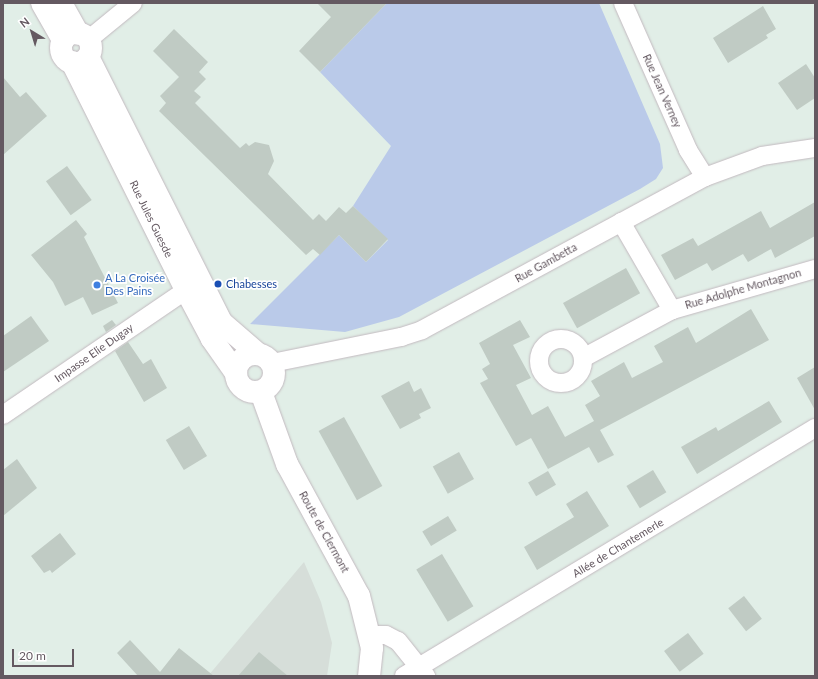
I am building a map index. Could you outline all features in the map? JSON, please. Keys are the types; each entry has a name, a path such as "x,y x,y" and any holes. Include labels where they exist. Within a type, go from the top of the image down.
{"main road":[{"name":"Rue Jules Guesde","path":"42,3 78,47 221,322 265,359"},
{"name":"Rue Jules Guesde","path":"61,3 78,47 186,290 212,339 236,373"},
{"path":"245,356 265,359 273,380 261,392 244,389 236,373 245,356"},
{"name":"Route de Clermont","path":"261,392 287,464 359,596 372,648 370,676"}],"street":[{"path":"78,47 133,3"},
{"name":"Rue Jean Verney","path":"623,3 688,150 705,177"},
{"name":"Rue Gambetta","path":"265,359 401,338 422,330 705,177 762,156 815,148"},
{"name":"Rue Adolphe Montagnon","path":"621,222 672,310"},
{"name":"Rue Adolphe Montagnon","path":"583,358 672,310 815,269"},
{"name":"Impasse Elie Dugay","path":"3,416 186,290"},
{"name":"Allée de Chantemerle","path":"417,673 815,428"},
{"path":"369,635 386,636 398,641 417,673"}],"shaded area":[{"path":"387,3 599,3 660,144 663,168 656,179 640,189 399,317 345,332 250,324 339,235 366,262 388,240 353,206 391,146 320,72"},
{"path":"304,562 321,602 332,643 327,676 208,676"}],"building":[{"path":"317,3 387,3 320,72 299,51 331,17"},
{"path":"763,6 776,29 766,35 768,38 728,63 713,38"},
{"path":"174,29 208,62 199,72 206,79 194,91 201,97 195,103 240,148 246,143 249,146 255,142 269,145 274,161 268,174 313,220 319,214 326,221 339,207 346,213 353,206 388,239 366,262 339,235 320,255 313,249 306,255 159,111 166,103 160,96 179,77 153,51"},
{"path":"806,64 815,78 815,98 797,110 778,83"},
{"path":"3,77 20,97 26,92 47,116 3,155"},
{"path":"67,166 92,200 71,215 46,181"},
{"path":"815,202 815,236 775,258 771,249 748,262 743,254 712,271 707,263 675,280 661,255 693,238 698,246 761,211 770,228"},
{"path":"76,220 87,234 84,237 118,303 92,315 83,297 65,306 53,282 31,255"},
{"path":"626,268 640,293 577,328 563,303"},
{"path":"751,309 769,340 600,430 614,455 598,463 589,447 548,469 531,438 516,446 480,383 488,379 482,369 490,364 479,343 520,320 530,337 513,345 531,378 516,385 532,415 548,406 565,437 594,421 585,405 600,396 591,381 624,362 632,378 663,362 654,346 688,327 696,343"},
{"path":"31,316 49,341 3,372 3,336"},
{"path":"112,320 116,325 106,332 103,326"},
{"path":"128,342 143,364 151,359 167,388 144,402 115,351"},
{"path":"815,367 815,410 797,378"},
{"path":"409,381 414,392 421,388 431,408 419,414 421,418 400,429 381,396"},
{"path":"769,401 782,422 697,474 681,447 716,427 718,431"},
{"path":"344,417 382,486 357,500 319,431"},
{"path":"189,426 207,456 184,470 166,440"},
{"path":"459,452 474,479 448,494 433,467"},
{"path":"17,459 37,488 3,516 3,470"},
{"path":"653,470 666,492 640,508 626,486"},
{"path":"548,471 556,485 536,496 528,483"},
{"path":"587,491 609,526 537,570 524,547 574,517 566,504"},
{"path":"448,516 457,531 431,546 422,531"},
{"path":"60,533 76,554 52,573 50,570 44,573 31,556"},
{"path":"442,554 473,606 448,622 416,569"},
{"path":"744,596 762,619 746,631 728,608"},
{"path":"688,633 704,654 680,672 664,651"},
{"path":"130,640 160,672 179,648 214,676 138,676 117,653"},
{"path":"259,652 288,676 238,676"}],"place":[{"name":"Chabesses","path":"218,284"},
{"name":"A La Croisée Des Pains","path":"97,285"}]}
